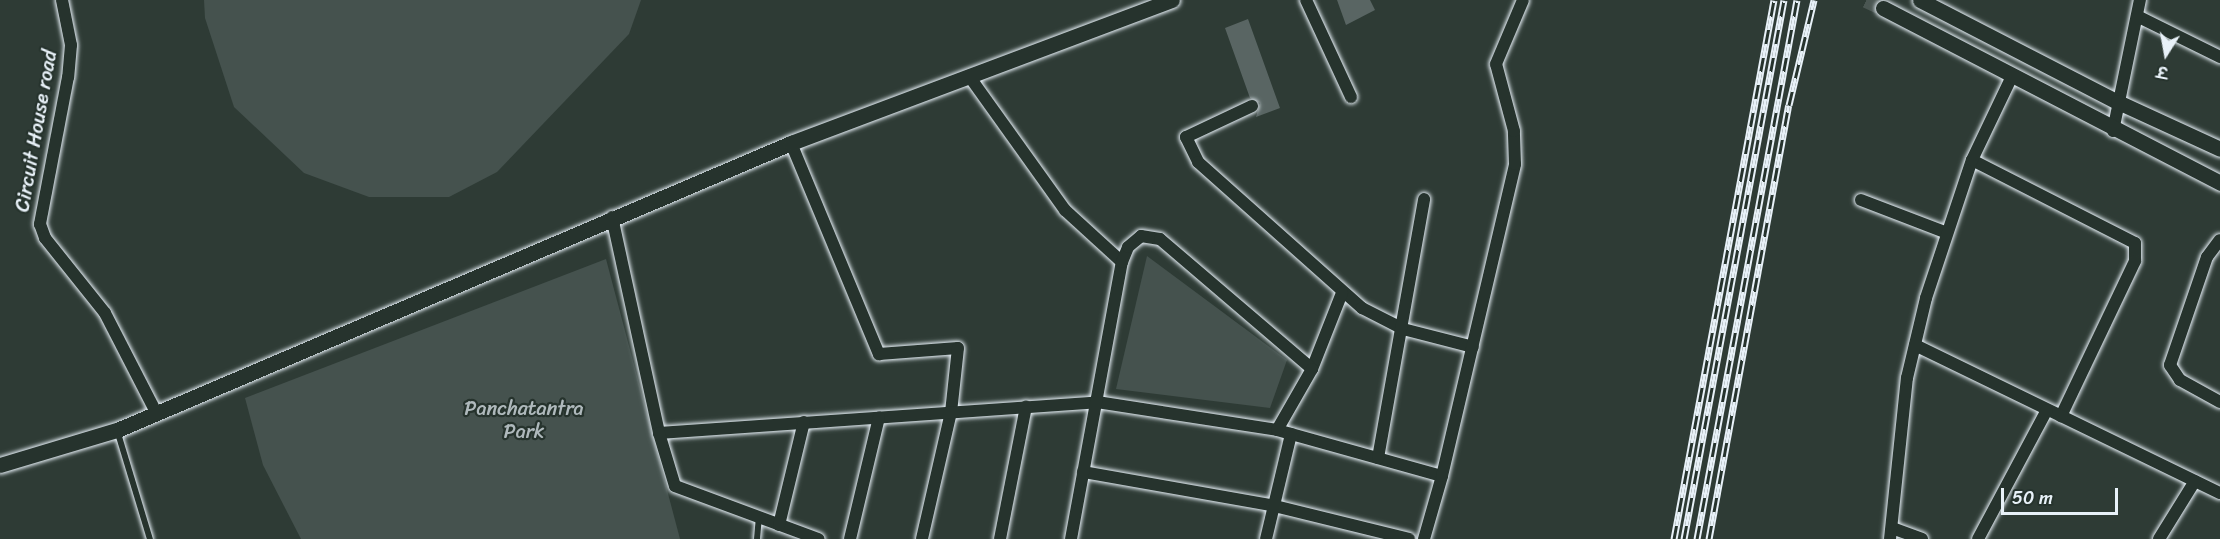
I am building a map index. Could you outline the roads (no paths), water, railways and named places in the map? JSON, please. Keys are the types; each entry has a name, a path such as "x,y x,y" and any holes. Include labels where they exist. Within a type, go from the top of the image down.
{"street":[{"name":"Circuit House road","path":"62,0 71,45 68,77 40,224 45,238 105,313 156,414"},
{"path":"0,465 117,430 612,217 791,143 1172,0"},
{"path":"1306,0 1351,97"},
{"path":"1920,0 2118,102 2220,149"},
{"path":"2113,131 2140,0"},
{"path":"1424,539 1442,476 1515,164 1514,131 1496,64 1518,2"},
{"path":"1882,8 2113,131 2220,183"},
{"path":"2137,16 2220,57"},
{"path":"969,76 1065,210 1122,262"},
{"path":"1922,539 1891,533 1915,345 1947,233 1972,160 2012,76"},
{"path":"1252,106 1188,136 1185,141 1206,171 1342,293 1403,329 1473,347"},
{"path":"791,143 879,354 958,348 951,412 922,539"},
{"path":"1972,160 2135,243 2135,261 2061,416"},
{"path":"1378,458 1403,329 1424,199"},
{"path":"1861,200 1947,233"},
{"path":"612,217 659,432 675,486 818,539"},
{"path":"1071,539 1122,262 1128,247 1141,236 1160,239 1312,369"},
{"path":"2220,240 2207,257 2170,365 2180,380 2220,402"},
{"path":"1277,430 1312,369 1342,293"},
{"path":"1915,345 2220,493"},
{"path":"659,432 1097,402 1277,430 1442,476"},
{"path":"1000,539 1026,407"},
{"path":"1978,539 2047,410"},
{"path":"850,539 879,417"},
{"path":"779,525 804,422"},
{"path":"1266,539 1291,434"},
{"path":"1083,472 1275,506 1409,539"},
{"path":"2159,539 2195,481"}],"lane":[{"path":"117,430 150,539"},
{"path":"757,539 759,517"}],"tunnel":[{"path":"1866,0 1883,8"}],"railway":[{"path":"1674,539 1774,0"},
{"path":"1684,539 1784,0"},
{"path":"1697,539 1797,0"},
{"path":"1709,539 1789,105 1814,0"}],"park label":[{"name":"Panchatantra Park","path":"524,420"}]}
